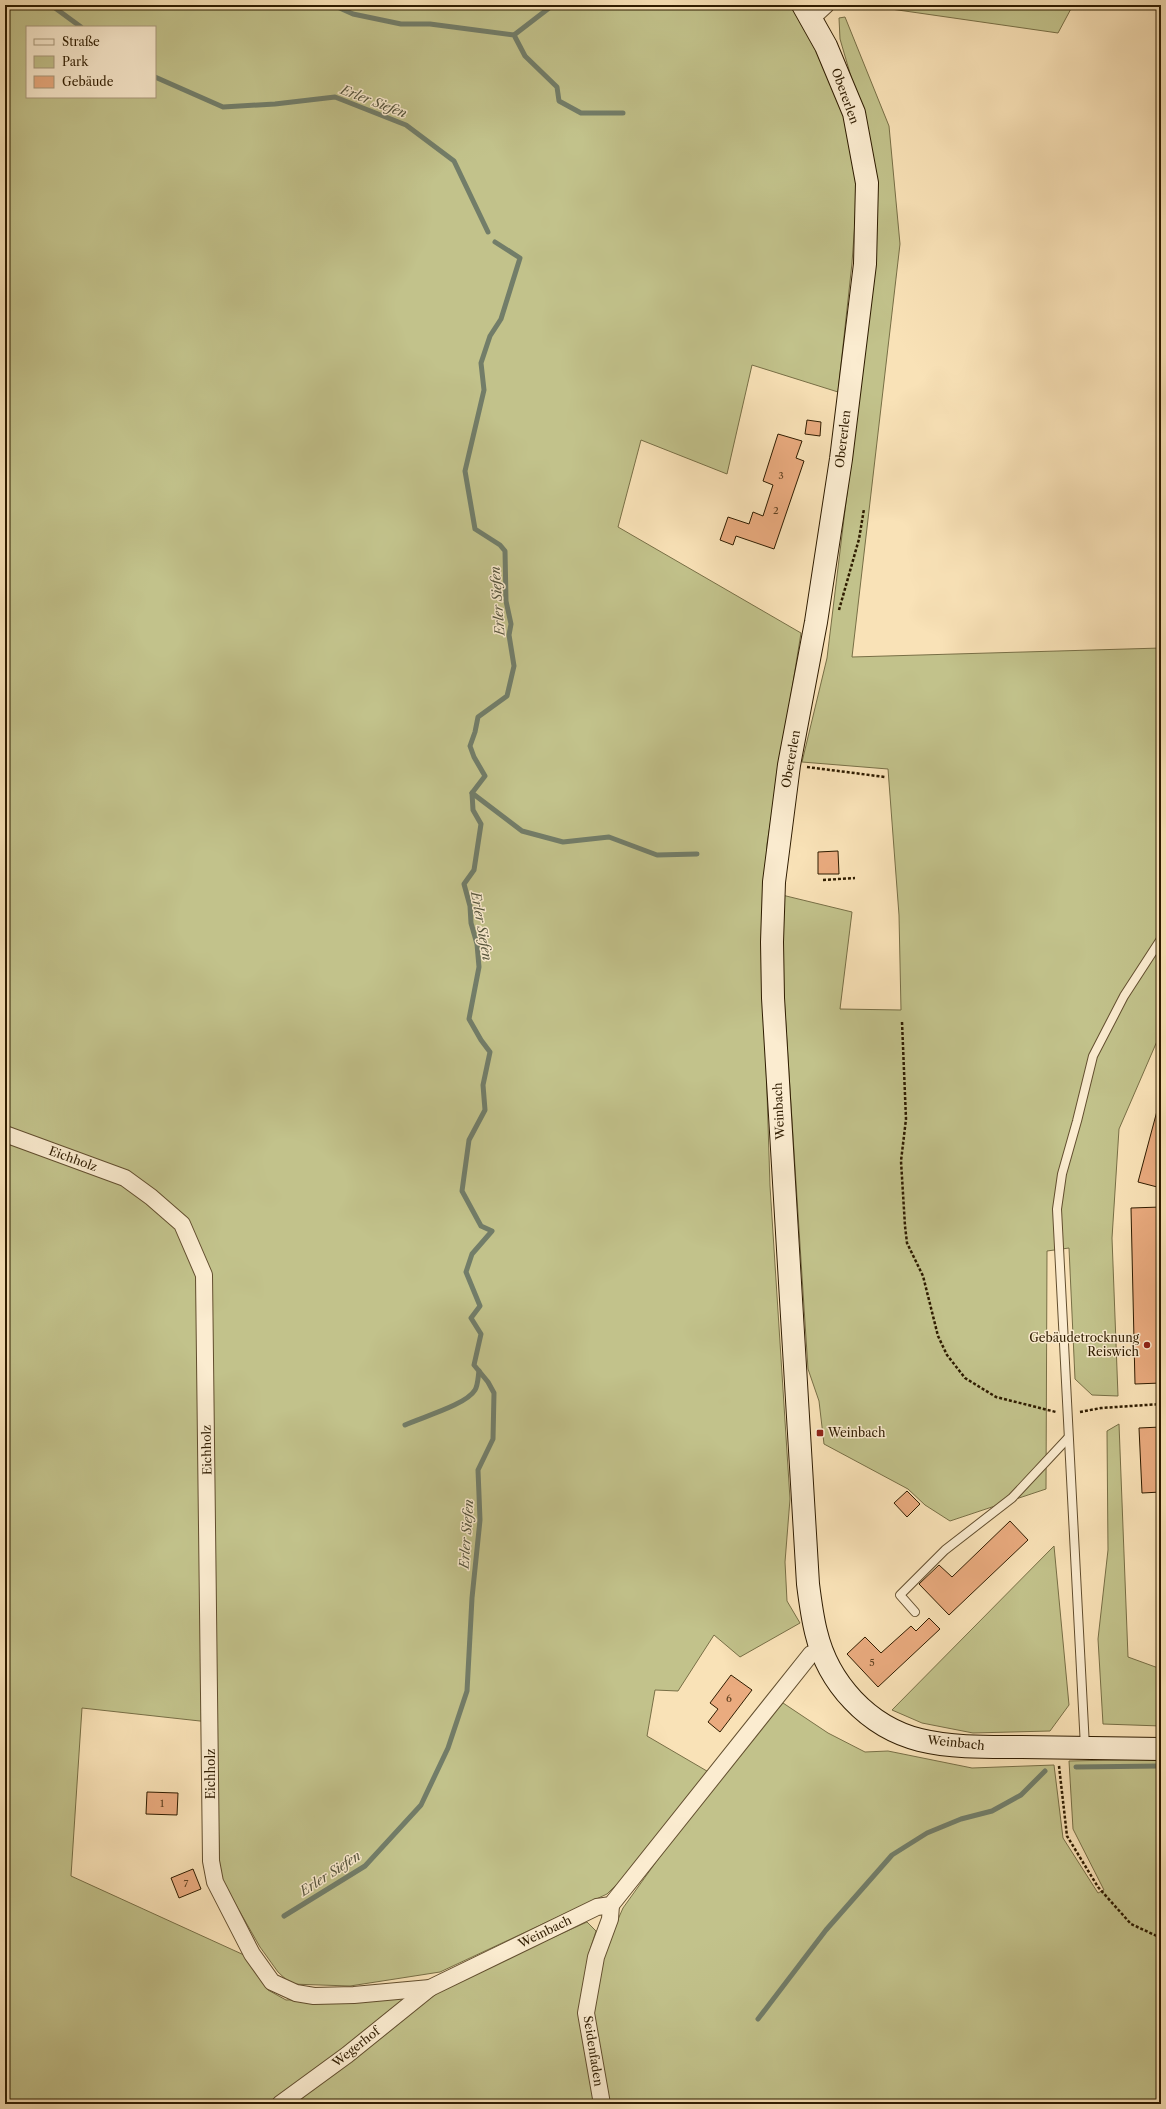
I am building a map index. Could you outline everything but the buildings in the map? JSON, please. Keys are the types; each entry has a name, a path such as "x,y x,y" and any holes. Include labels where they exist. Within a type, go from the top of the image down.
{"main road":[{"name":"Obererlen","path":"774,882 779,830 789,765 829,545 865,264 867,183 854,113 826,46 813,9"},
{"name":"Weinbach","path":"774,882 772,942 773,998 808,1584 816,1633 822,1650 831,1670 846,1693 873,1718 903,1734 944,1744 972,1747 1085,1748"},
{"path":"1085,1748 1161,1749"}],"street":[{"name":"Eichholz","path":"5,1134 125,1178 151,1197 182,1224 204,1275 211,1861 215,1882"},
{"path":"611,1905 811,1654 822,1650"},
{"name":"Weinbach","path":"215,1882 252,1954 272,1982 284,1989 314,1996 354,1995 430,1988 597,1906 611,1905"},
{"name":"Seidenfaden","path":"602,2104 586,2013 596,1957 610,1919 611,1905"},
{"name":"Wegerhof","path":"280,2104 347,2055 430,1988"}],"lane":[{"path":"1085,1748 1057,1209 1062,1174 1078,1121 1093,1056 1124,996 1161,939"},
{"path":"915,1612 900,1595 945,1550 1012,1498 1068,1438"}],"path":[{"path":"839,611 859,539 864,509"},
{"path":"789,765 885,777"},
{"path":"823,880 855,878"},
{"path":"902,1022 906,1119 901,1161 907,1243 923,1276 932,1306 938,1336 947,1355 965,1378 996,1397 1067,1414 1102,1408 1161,1404"},
{"path":"1057,1748 1067,1836 1098,1887 1131,1924 1161,1938"}],"green space":[{"path":"5,5 795,5 846,109 858,179 852,263 838,392 752,365 727,474 641,440 618,527 801,633 767,844 763,969 770,1186 790,1499 785,1562 787,1601 800,1623 740,1657 714,1635 678,1691 655,1690 647,1736 712,1774 660,1841 607,1894 440,1972 350,1986 291,1984 278,1972 260,1947 220,1877 215,1726 207,1274 155,1195 5,1131"},
{"path":"875,5 1073,5 1058,33 877,7"},
{"path":"845,17 889,126 900,244 852,657 1161,648 1161,1032 1119,1129 1112,1238 1118,1396 1092,1395 1075,1379 1069,1248 1047,1251 1046,1489 950,1521 925,1505 908,1489 824,1444 819,1401 808,1369 783,980 782,895 852,912 840,1009 901,1010 899,915 888,769 802,762 827,658 875,264 862,114 840,39 839,18"},
{"path":"5,1138 124,1182 178,1226 201,1276 209,1722 82,1708 71,1876 244,1955 268,1990 286,2000 416,1996 273,2104 5,2104"},
{"path":"1119,1424 1128,1657 1161,1669 1161,1726 1103,1724 1098,1639 1108,1550 1107,1431"},
{"path":"1054,1546 1069,1705 1050,1731 973,1733 922,1723 892,1710"},
{"path":"783,1703 828,1733 865,1752 888,1751 972,1768 1054,1765 1063,1838 1098,1893 1104,1890 1073,1829 1069,1761 1161,1759 1161,2104 605,2104 589,2011 601,1958 623,1908 714,1781"},
{"path":"587,1922 596,1931 589,1953 598,2104 286,2104 433,1992"}],"waterway":[{"name":"Erler Siefen","path":"51,5 80,26"},
{"path":"333,5 353,14 401,24 430,24 514,35 525,56 557,87 559,101 581,113 623,113"},
{"path":"514,35 553,5"},
{"name":"Erler Siefen","path":"156,77 223,107 275,104 335,97 406,125 454,161 488,232"},
{"name":"Erler Siefen","path":"284,1916 365,1866 421,1805 448,1748 467,1691 472,1598 480,1520 478,1470 493,1439 494,1393 488,1382 474,1365 481,1334 471,1318 480,1306 466,1272 472,1254 492,1231 481,1226 462,1191 469,1140 485,1110 483,1085 490,1052 469,1019 479,967 477,944 471,923 470,906 464,884 474,870 481,824 473,810 472,793 485,776 474,757 470,746 478,717 507,696 514,666 509,635 511,624 506,601 505,551 500,545 475,529 465,471 484,390 481,363 490,336 501,319 520,258 495,242"},
{"path":"472,793 522,831 563,842 609,837 657,855 697,854"},
{"path":"405,1425 463,1401 475,1390 479,1371"},
{"path":"1076,1767 1161,1766"},
{"path":"758,2019 826,1930 892,1855 927,1833 961,1819 992,1811 1021,1795 1045,1771"}],"place":[{"name":"Gebäudetrocknung Reiswich","path":"1147,1345"},
{"name":"Weinbach","path":"820,1433"}]}
